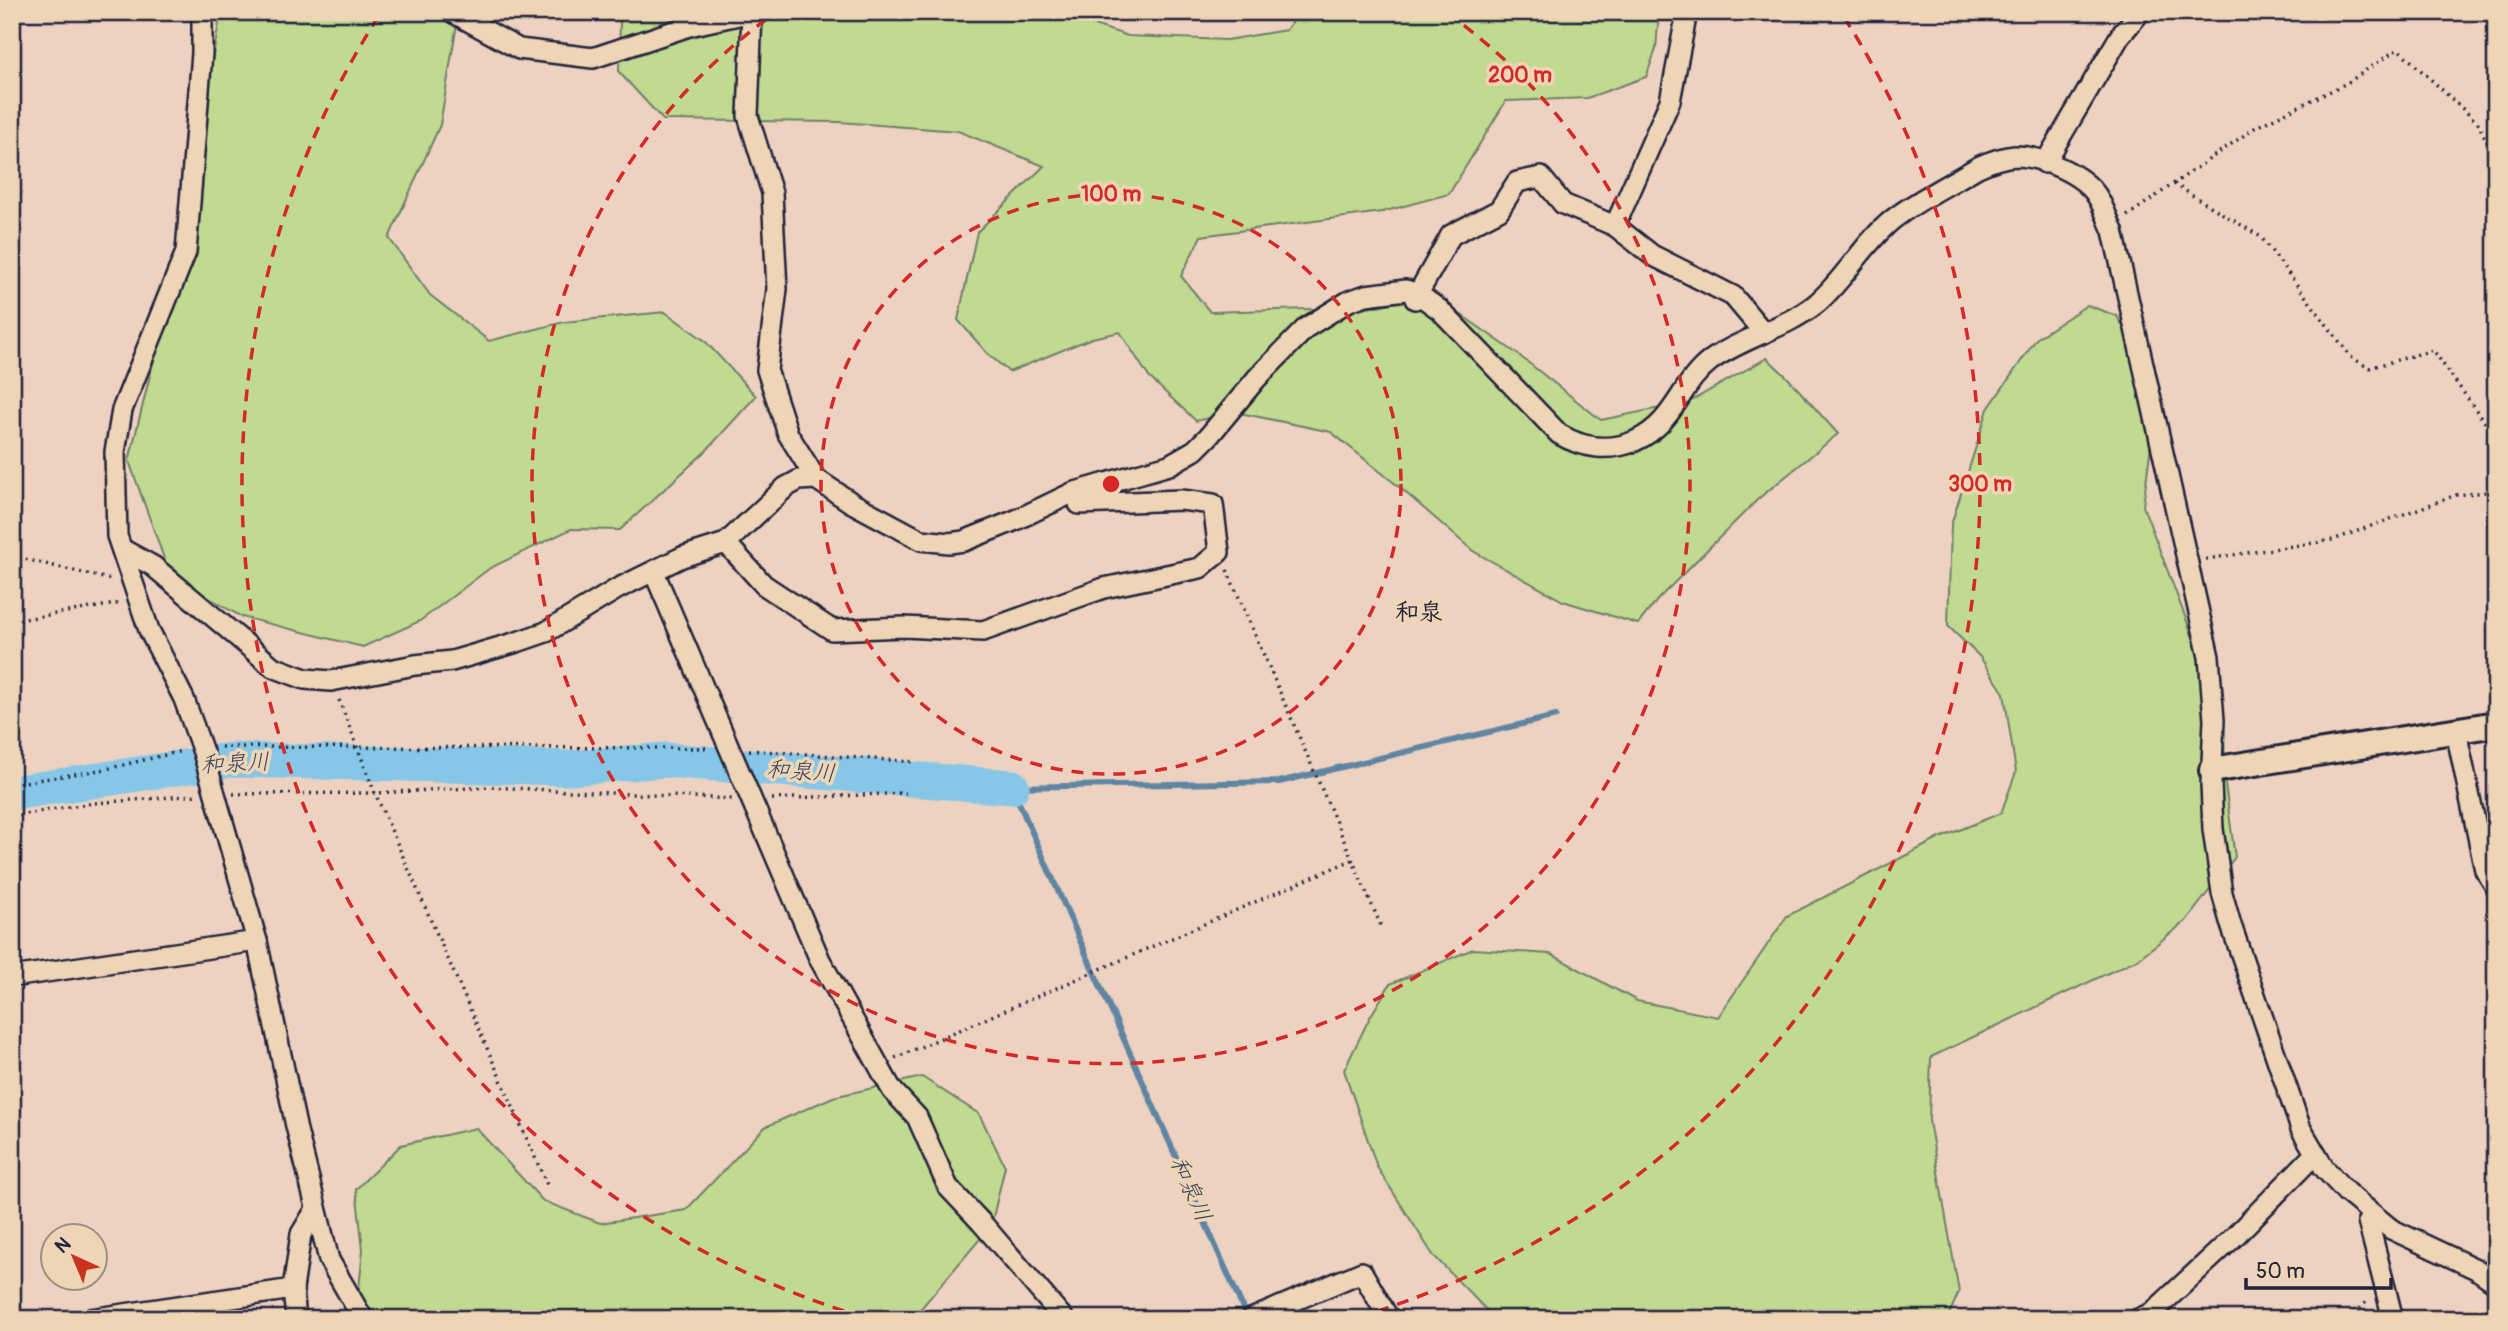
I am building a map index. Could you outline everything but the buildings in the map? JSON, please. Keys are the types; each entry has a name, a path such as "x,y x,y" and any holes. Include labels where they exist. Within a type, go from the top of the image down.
{"street":[{"path":"202,12 202,53 186,252 122,410 115,452 117,536 149,630 184,699 202,749 257,941 329,1260 363,1319"},
{"path":"452,12 519,49 593,58 689,26 752,12 748,116 772,193 777,289 767,370 788,434 816,479 852,503 921,540 949,543 964,541 1016,520 1072,493 1169,465 1195,450 1256,378 1315,321 1349,301 1366,295 1406,290 1440,310 1559,434 1587,446 1609,448 1625,445 1654,430 1668,417 1700,370 1710,362 1793,320 1818,302 1893,220 1978,167 2016,156 2058,166 2080,178 2097,196 2111,227 2209,657 2214,720 2213,828 2222,893 2301,1129 2315,1154 2346,1192 2392,1229 2476,1269 2496,1283"},
{"path":"1615,226 1670,101 1687,12"},
{"path":"2045,163 2120,36 2140,12"},
{"path":"1416,297 1451,235 1499,210 1517,182 1541,177 1563,204 1615,226 1652,255 1733,296 1764,333"},
{"path":"122,549 153,566 273,667 304,679 331,681 452,661 546,632 617,589 682,558 726,543 786,487 799,480 816,479"},
{"path":"726,543 764,585 832,630 904,627 983,631 1104,588 1200,568 1219,552 1213,504 1181,500 1079,503"},
{"path":"654,572 820,960 892,1090 916,1116 948,1187 1064,1319"},
{"path":"2212,770 2496,724"},
{"path":"2456,731 2485,870 2496,887"},
{"path":"12,977 257,941"},
{"path":"2138,1319 2152,1313 2235,1236 2315,1154"},
{"path":"296,1319 293,1289 301,1234 316,1209"},
{"path":"2368,1221 2393,1319"},
{"path":"1251,1319 1362,1272 1390,1319"},
{"path":"90,1319 293,1289"}],"path":[{"path":"2111,227 2256,127 2347,83 2398,48 2478,123 2496,161"},
{"path":"2174,184 2261,237 2351,357 2369,368 2433,350 2496,438"},
{"path":"2188,561 2333,540 2456,495 2496,491"},
{"path":"1219,552 1381,926"},
{"path":"12,556 136,593"},
{"path":"12,621 136,593"},
{"path":"331,681 375,793 548,1187"},
{"path":"12,784 106,769 202,749 356,746 729,748 916,762"},
{"path":"12,816 213,788 375,793 490,787 750,800 906,793"},
{"path":"879,1065 1352,860"}],"green space":[{"path":"221,12 459,12 440,125 389,238 430,295 489,341 564,322 665,312 704,340 756,396 706,451 620,530 571,529 490,568 420,621 363,647 242,617 170,575 129,461 167,306"},
{"path":"628,12 1054,12 1128,36 1227,40 1286,30 1299,12 1659,12 1656,49 1646,77 1587,98 1506,101 1449,194 1382,212 1201,236 1181,276 1210,312 1372,307 1433,295 1516,353 1601,420 1689,402 1767,358 1838,434 1758,499 1659,598 1638,624 1563,601 1473,551 1331,432 1235,412 1196,421 1149,377 1120,332 1092,338 1009,372 987,353 958,320 977,232 1044,166 958,131 840,122 663,120 619,72 620,17"},
{"path":"2087,305 2117,316 2158,391 2143,506 2224,719 2225,784 2235,857 2186,921 2138,959 1931,1057 1929,1121 1959,1292 1947,1319 1495,1319 1433,1255 1377,1167 1344,1070 1370,1017 1390,984 1473,949 1551,954 1637,1001 1718,1017 1787,916 1940,838 2001,813 2016,772 2004,693 1980,657 1948,626 1951,525 1988,409 2037,338"},
{"path":"922,1077 979,1114 1005,1166 991,1226 912,1319 356,1319 363,1249 356,1189 401,1145 476,1128 543,1201 600,1223 686,1210 765,1127 833,1097"}],"waterway":[{"name":"和泉川","path":"1247,1317 1012,787 1279,782 1556,716"},
{"name":"和泉川","path":"12,793 231,760 569,768 665,760 1012,787"}],"district":[{"name":"和泉","path":"1419,612"}]}
